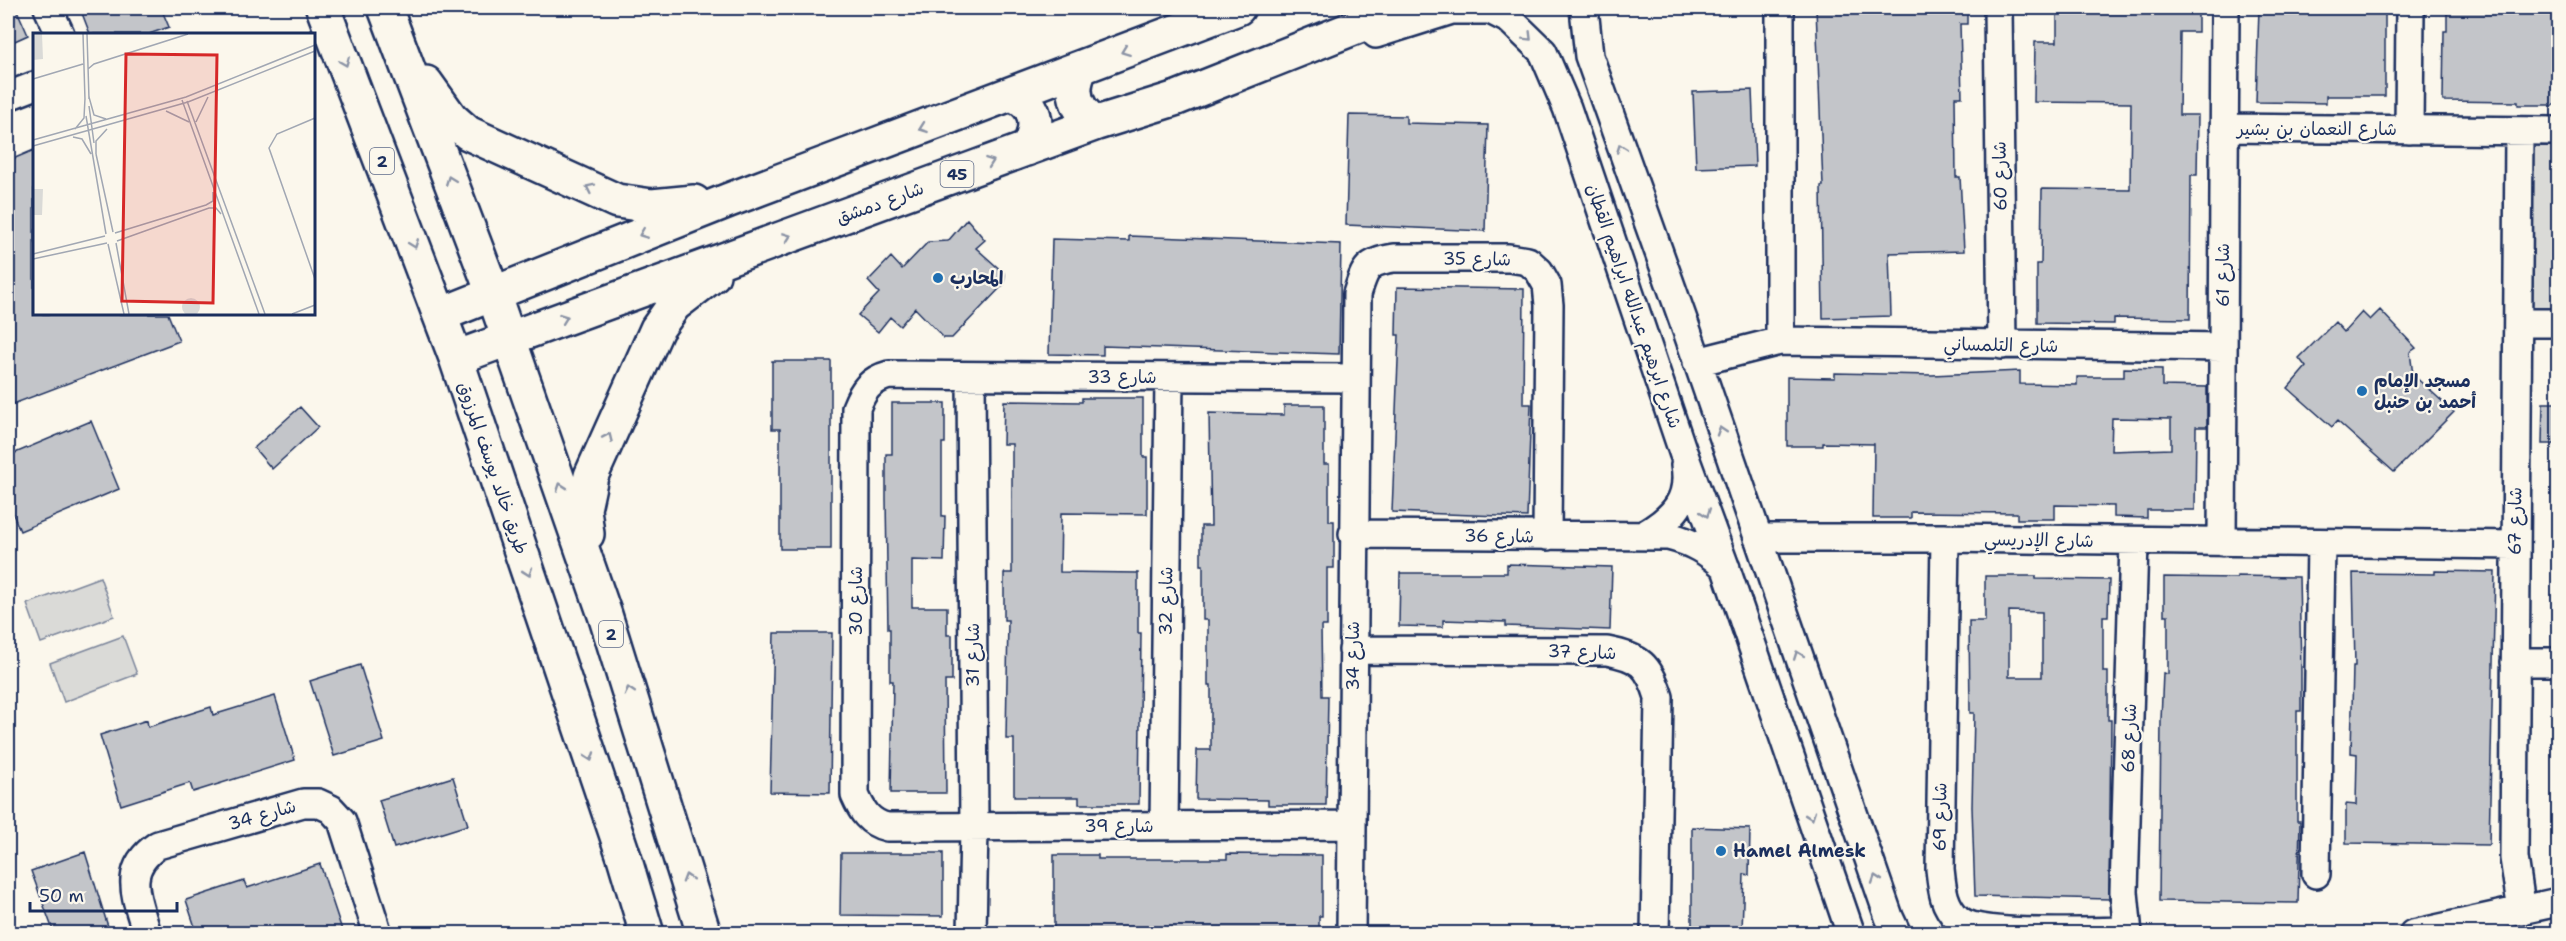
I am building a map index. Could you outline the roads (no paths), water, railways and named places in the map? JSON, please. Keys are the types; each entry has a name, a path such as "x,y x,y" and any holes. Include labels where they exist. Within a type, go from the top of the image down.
{"main road":[{"name":"طريق خالد يوسف المرزوق","path":"323,8 456,358 624,857 647,933"},
{"name":"2","path":"385,8 493,293 605,615 704,933"},
{"path":"440,315 729,200 1081,68 1180,20 1238,8"},
{"name":"شارع دمشق","path":"456,358 1097,123 1177,98 1404,8"},
{"path":"397,38 439,102 451,118 468,134 626,204 652,206 729,200"},
{"path":"1081,68 1074,88 1075,100 1088,118 1097,123"},
{"path":"1010,94 1026,102 1035,117 1036,132 1027,149"},
{"path":"605,615 584,520 585,500 591,476 665,316 682,297 747,252"},
{"path":"624,857 641,933"}],"street":[{"path":"48,8 60,33"},
{"path":"1584,8 1585,32 1594,73 1815,700 1892,928"},
{"path":"1780,8 1780,341"},
{"name":"شارع 60","path":"1998,8 2002,345"},
{"name":"شارع 61","path":"2222,542 2225,8"},
{"name":"شارع النعمان بن بشير","path":"2409,130 2410,8"},
{"name":"شارع ابرهيم عبدالله ابراهيم القطان","path":"1177,98 1452,10 1490,10 1510,20 1543,52 1559,85 1683,452 1726,569 1851,933"},
{"path":"1559,85 1559,76 1563,68 1571,63 1580,62 1594,73"},
{"path":"8,96 33,86"},
{"name":"شارع النعمان بن بشير","path":"2224,128 2559,131"},
{"name":"شارع 67","path":"2519,131 2514,858 2522,911"},
{"path":"1597,194 1613,202 1621,199 1627,194 1631,177"},
{"path":"1612,237 1612,228 1623,214 1632,212 1647,221"},
{"name":"شارع 35","path":"1354,378 1357,294 1366,268 1377,261 1394,258 1509,258 1528,261 1539,271 1547,285 1549,305 1547,536"},
{"path":"2518,323 2559,323"},
{"name":"شارع التلمساني","path":"1697,362 1780,341 2223,347"},
{"name":"شارع 33","path":"889,375 1354,378"},
{"name":"شارع 30","path":"887,827 876,825 867,818 855,795 856,408 865,389 878,378 889,375"},
{"name":"شارع 31","path":"971,376 974,827 972,933"},
{"name":"شارع 32","path":"1164,826 1169,377"},
{"name":"شارع 34","path":"1351,933 1354,378"},
{"path":"1644,535 1666,522 1681,502 1687,477 1683,452"},
{"name":"شارع 36","path":"1353,534 1668,536 1690,541 1710,553 1726,569"},
{"name":"شارع الإدريسي","path":"1758,538 2515,545"},
{"name":"شارع 69","path":"1945,538 1940,869 1944,900 1959,920 1987,930 2128,932"},
{"name":"شارع 68","path":"2128,932 2124,892 2134,542"},
{"path":"2316,874 2321,543"},
{"name":"شارع 37","path":"1353,650 1607,651 1630,655 1642,663 1653,676 1659,697 1655,933"},
{"path":"2515,662 2559,662"},
{"path":"1777,720 1786,727 1795,729 1804,726 1811,720 1815,700"},
{"path":"1797,775 1797,766 1802,757 1810,752 1820,750 1829,754 1835,761"},
{"name":"شارع 34","path":"147,933 136,895 134,878 137,866 146,854 158,845 290,807 318,803 331,809 342,821 378,933"},
{"name":"شارع 39","path":"887,827 1352,825"},
{"path":"2413,933 2559,902"}],"place":[{"name":"المحارب","path":"938,278"},
{"name":"مسجد الإمام أحمد بن حنبل","path":"2362,391"},
{"name":"Hamel Almesk","path":"1721,851"}]}
